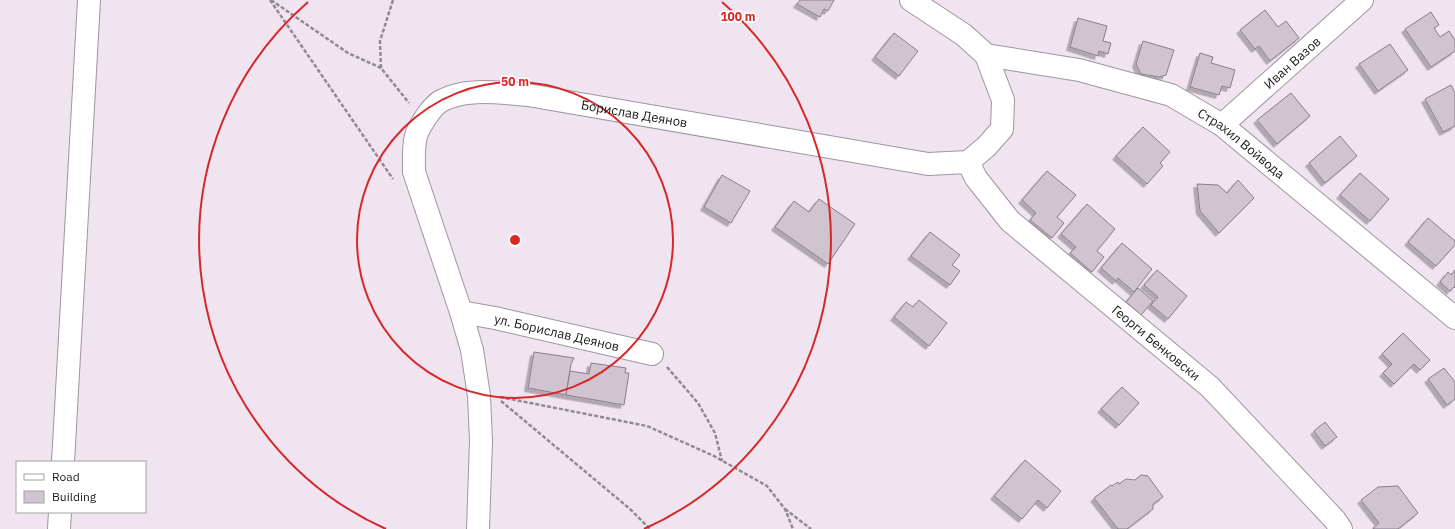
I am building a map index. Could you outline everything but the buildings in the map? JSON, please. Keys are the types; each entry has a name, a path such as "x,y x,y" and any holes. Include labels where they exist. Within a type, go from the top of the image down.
{"street":[{"path":"63,461 89,0"},
{"path":"911,0 964,35 986,55 1003,100 1002,129 986,147 968,162"},
{"name":"Иван Вазов","path":"1222,125 1362,0"},
{"name":"Страхил Войвода","path":"986,55 1079,70 1170,95 1222,125 1455,318"},
{"name":"Борислав Деянов","path":"478,529 481,441 479,396 472,350 461,312 414,172 416,136 423,121 440,102 462,94 493,92 536,96 928,164 968,162"},
{"name":"Георги Бенковски","path":"968,162 976,178 1010,221 1210,387 1335,520 1341,529"},
{"name":"ул. Борислав Деянов","path":"461,312 495,318 652,354"},
{"path":"59,529 60,513"}],"path":[{"path":"270,0 348,53 381,68 423,121"},
{"path":"270,0 395,183 421,195"},
{"path":"381,68 380,41 393,0"},
{"path":"652,354 660,358 698,403 715,433 722,461"},
{"path":"650,529 624,504 496,396 647,426 667,434 722,461 767,486 785,509 811,529"},
{"path":"785,509 793,529"}]}
